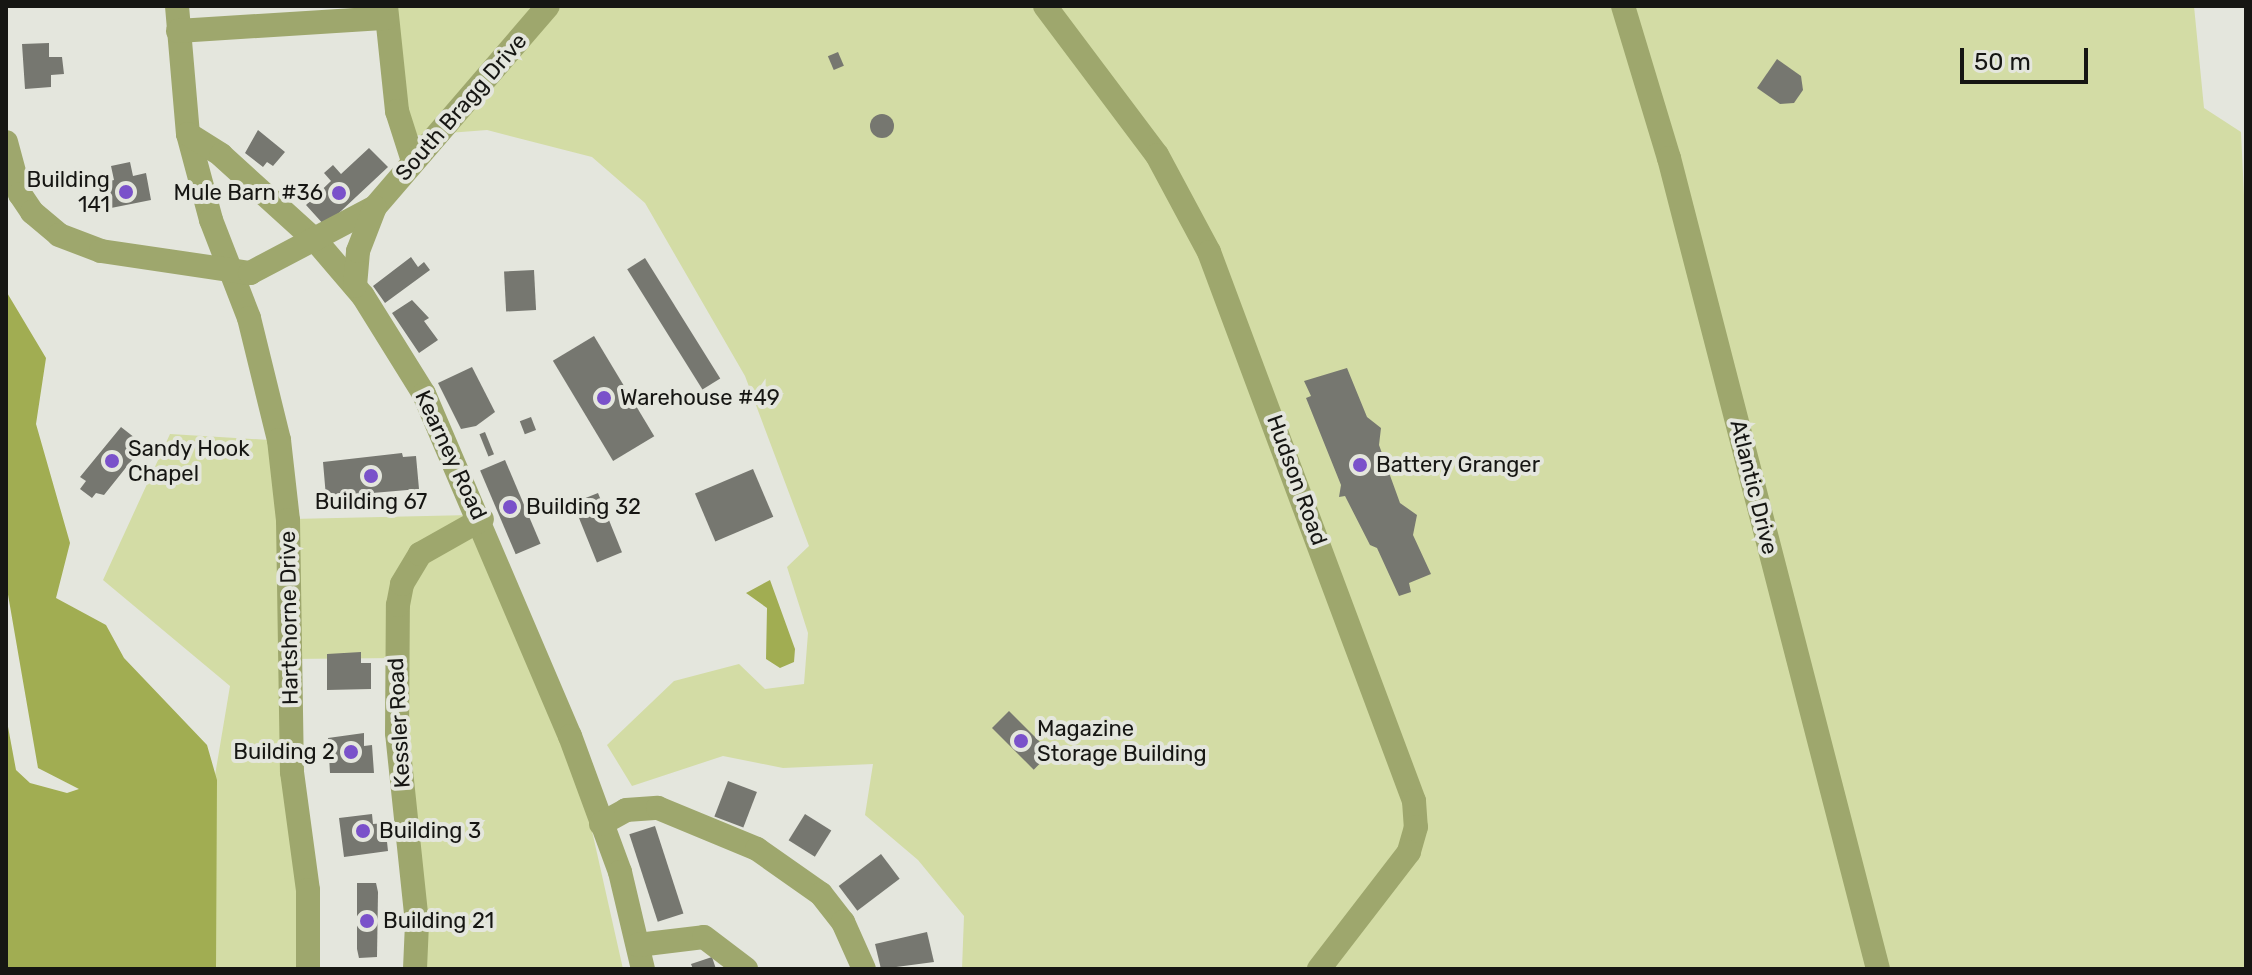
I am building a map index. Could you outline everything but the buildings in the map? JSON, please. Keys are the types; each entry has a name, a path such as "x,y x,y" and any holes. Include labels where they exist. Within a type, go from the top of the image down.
{"street":[{"path":"177,6 188,134"},
{"name":"South Bragg Drive","path":"355,286 358,251 375,207 412,158 548,6"},
{"name":"Hudson Road","path":"1045,6 1157,155 1209,252 1414,801 1416,827 1409,852 1319,969"},
{"name":"Atlantic Drive","path":"1623,6 1669,158 1878,969"},
{"path":"178,31 386,12 397,111 412,158"},
{"name":"Kearney Road","path":"188,134 221,155 316,241 355,286 424,394 482,519 601,824 641,957"},
{"name":"Hartshorne Drive","path":"188,134 211,220 233,273 279,440 288,520 292,772 308,890 308,969"},
{"path":"6,142 20,194 32,212 59,235 101,251 233,273"},
{"name":"South Bragg Drive","path":"233,273 260,269 375,207"},
{"name":"Kessler Road","path":"415,969 417,923 397,733 398,605 402,584 420,554 482,519"},
{"path":"601,824 626,810 658,808 757,849 821,894 843,922 864,969"},
{"path":"641,957 704,937 746,969"}],"shaded area":[{"path":"391,6 2194,6 2204,108 2241,132 2246,238 2246,969 962,969 964,916 918,860 865,815 873,764 783,768 723,756 632,786 607,745 674,681 739,664 765,689 804,684 808,633 787,567 809,546 745,376 645,203 592,157 487,130 409,136"},
{"path":"6,291 46,358 36,424 70,543 56,598 106,625 124,658 207,745 217,780 216,969 6,969"},
{"path":"170,434 286,441 292,519 471,515 588,813 623,969 417,969 398,658 290,659 304,969 205,969 206,829 230,686 103,580"},
{"path":"770,580 795,649 794,662 780,668 766,659 767,608 746,593"}],"pier":[{"path":"6,583 38,768 79,789 67,793 30,783 16,770 6,716"}],"place":[{"name":"Building 141","path":"126,192"},
{"name":"Mule Barn #36","path":"339,193"},
{"name":"Warehouse #49","path":"604,398"},
{"name":"Sandy Hook Chapel","path":"112,461"},
{"name":"Battery Granger","path":"1360,465"},
{"name":"Building 67","path":"371,476"},
{"name":"Building 32","path":"510,507"},
{"name":"Magazine Storage Building","path":"1021,741"},
{"name":"Building 2","path":"351,752"},
{"name":"Building 3","path":"363,831"},
{"name":"Building 21","path":"367,921"}]}
